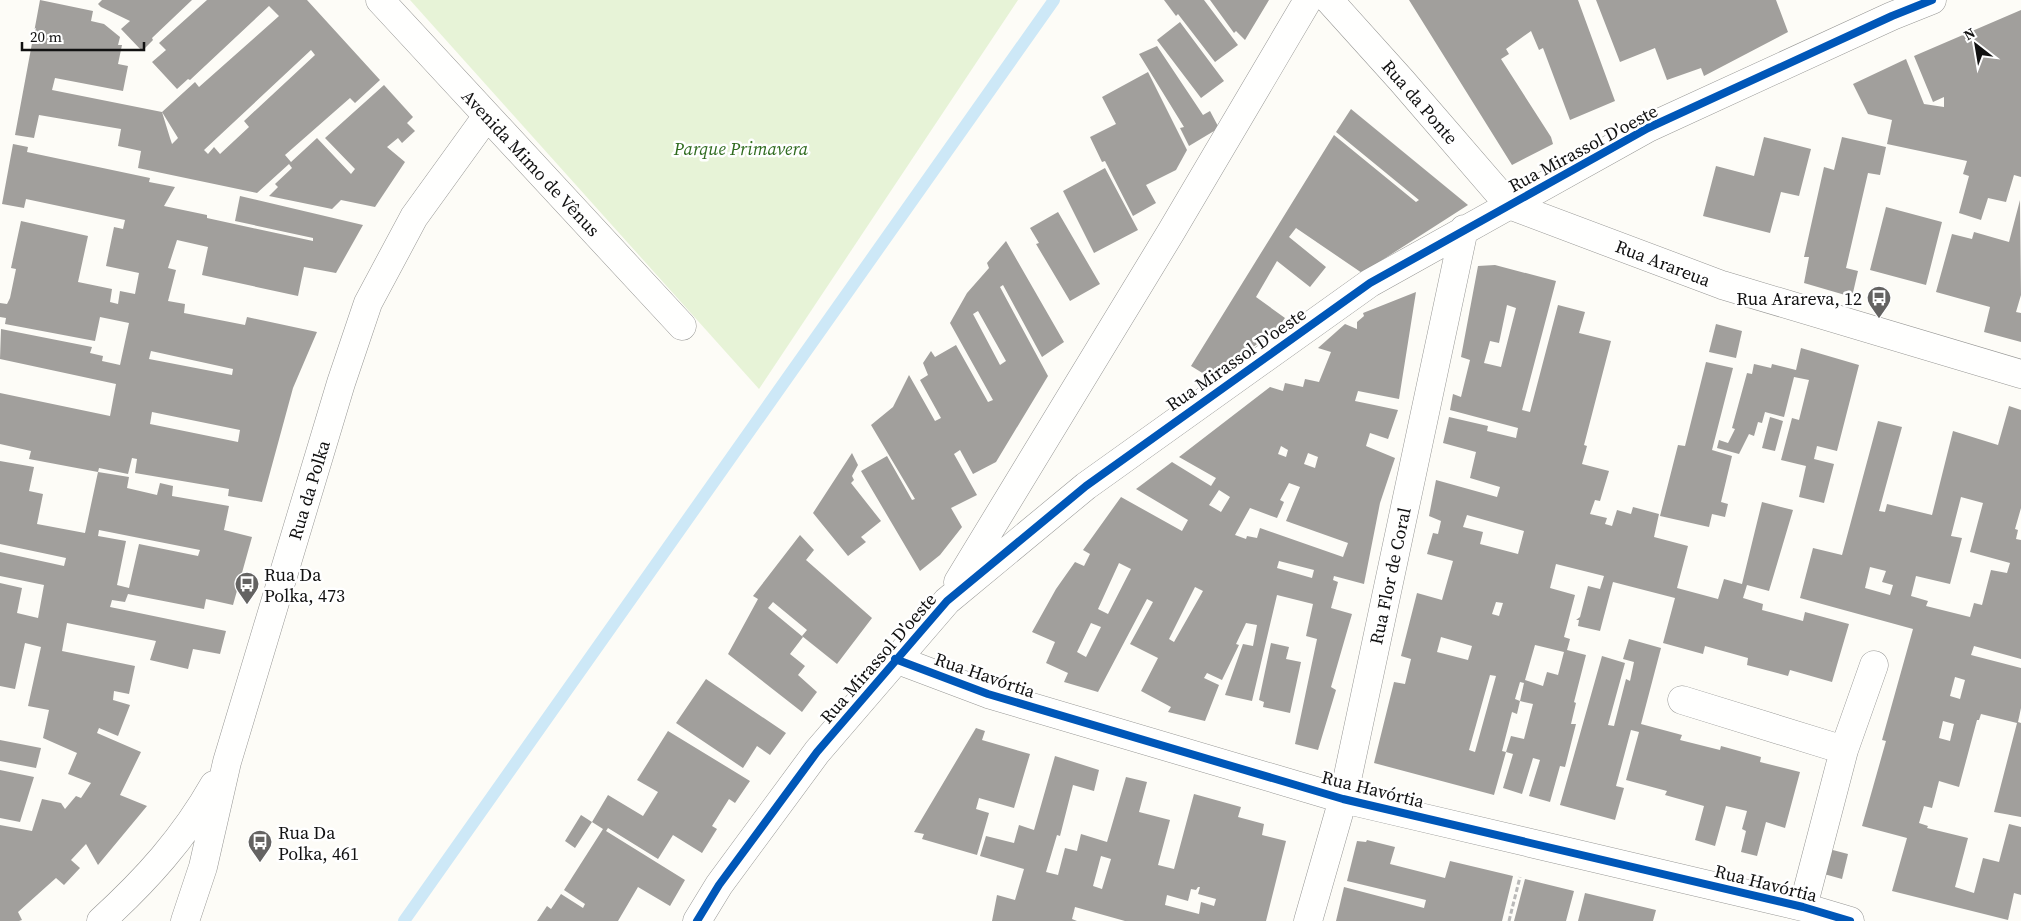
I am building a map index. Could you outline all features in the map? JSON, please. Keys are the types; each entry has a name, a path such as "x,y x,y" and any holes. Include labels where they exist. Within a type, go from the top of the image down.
{"street":[{"name":"Avenida Mimo de Vênus","path":"380,0 682,326"},
{"path":"947,601 1171,232 1308,0"},
{"name":"Rua da Ponte","path":"1329,0 1509,205"},
{"name":"Rua Mirassol D'oeste","path":"697,921 719,885 817,752 947,601 1086,486 1370,282 1648,128 1892,16 1932,0"},
{"name":"Rua da Polka","path":"185,921 203,867 227,762 338,393 368,304 414,217 487,116"},
{"name":"Rua Arareua","path":"1509,205 1722,285 2021,374"},
{"name":"Rua Flor de Coral","path":"1308,921 1342,799 1464,229"},
{"name":"Rua Havórtia","path":"896,659 988,694 1342,799 1803,907 1850,921"},
{"name":"Rua Havórtia","path":"1803,907 1844,750 1874,665"},
{"path":"1682,700 1844,750"},
{"path":"101,921 135,890 174,847 203,805 227,762"}],"path":[{"path":"1509,921 1528,842"}],"green space":[{"name":"Parque Primavera","path":"410,0 1018,0 759,389"}],"building":[{"path":"40,0 93,11 91,21 104,24 120,37 118,45 122,45 118,64 128,66 123,91 55,78 52,90 162,112 195,82 199,87 279,16 269,6 190,80 188,79 177,89 152,62 166,50 159,43 207,0 307,0 380,80 355,103 350,98 285,155 291,162 317,138 351,174 355,169 325,138 384,85 413,117 407,123 415,131 402,143 398,138 387,147 405,162 375,207 341,200 332,209 269,196 278,187 275,184 292,168 289,164 257,193 138,168 141,151 118,146 121,129 39,115 34,138 15,135","holes":["311,50 315,55 244,121 249,127 220,154 214,147 208,154 204,150","162,112 178,138 172,144"]},
{"path":"102,0 192,0 152,38 153,40 142,51 121,29 130,21 101,7 98,4"},
{"path":"1164,0 1204,0 1238,45 1215,62 1178,14 1176,16"},
{"path":"1210,0 1269,0 1245,40 1236,31 1234,33"},
{"path":"1409,0 1578,0 1615,101 1570,120 1543,48 1539,50 1531,31 1506,49 1509,54 1501,59 1551,137 1553,144 1512,165"},
{"path":"1596,0 1776,0 1788,32 1704,76 1701,68 1667,80 1655,48 1620,62"},
{"path":"2021,10 2021,177 2014,175 2006,202 1988,198 1981,220 1959,213 1969,176 1963,174 1967,161 1887,144 1892,120 1868,114 1853,84 1906,59 1924,104 1944,107 1944,97 1933,102 1914,56"},
{"path":"1180,22 1224,81 1201,98 1157,40"},
{"path":"1157,46 1203,115 1210,111 1219,128 1189,146 1180,128 1184,127 1139,54"},
{"path":"1148,72 1187,150 1176,170 1146,185 1156,203 1133,216 1105,161 1102,162 1090,137 1116,124 1102,97"},
{"path":"1351,109 1468,205 1362,273 1296,228 1289,237 1326,267 1310,287 1277,261 1256,297 1285,318 1275,332 1209,377 1191,366 1334,135 1416,202 1419,200 1336,132"},
{"path":"1764,137 1811,149 1799,196 1781,192 1770,233 1703,216 1716,166 1754,176"},
{"path":"1842,137 1886,147 1880,175 1868,173 1846,268 1858,271 1852,297 1804,283 1809,257 1804,257 1824,167 1834,170"},
{"path":"13,144 28,147 27,152 150,178 149,182 175,187 164,206 207,215 207,218 313,241 313,238 235,221 240,196 363,225 336,273 304,267 298,296 202,275 208,247 177,240 168,268 176,270 168,301 185,304 184,313 245,325 247,317 317,332 293,388 262,502 228,496 229,489 135,473 137,459 132,458 128,474 99,468 98,472 29,459 31,451 0,444 0,393 110,416 116,384 0,359 1,329 92,347 90,353 103,356 102,361 120,365 129,323 100,317 95,341 5,324 6,318 0,317 0,303 7,304 10,298 16,269 11,268 21,221 88,236 78,282 112,289 110,302 118,304 120,291 135,294 139,273 106,266 114,227 123,229 125,220 26,199 24,208 2,204","holes":["151,351 233,369 232,375 149,359","152,412 240,430 238,442 150,424"]},
{"path":"1105,168 1138,230 1094,253 1063,191"},
{"path":"2020,200 2021,295 2016,312 2021,313 2021,342 1984,332 1990,307 1936,292 1952,234 1972,239 1974,232 2009,242"},
{"path":"1886,207 1942,222 1926,285 1870,270"},
{"path":"1058,212 1100,284 1070,301 1036,244 1039,243 1030,228"},
{"path":"1006,241 1064,342 1042,357 1003,285 1000,287 1048,376 996,462 973,474 960,450 954,454 977,495 951,508 962,527 940,555 920,571 861,471 887,456 912,500 915,499 871,425 893,407 909,375 935,421 941,418 920,380 928,375 923,363 931,351 935,357 956,345 988,402 993,400 950,323 967,293 989,268 987,263","holes":["978,311 1006,361 1000,365 973,314"]},
{"path":"1495,265 1556,281 1522,410 1530,412 1558,305 1585,312 1579,333 1611,341 1584,445 1587,446 1582,464 1609,471 1600,501 1595,500 1590,514 1607,518 1605,524 1612,526 1617,510 1631,514 1633,507 1659,514 1654,537 1688,546 1677,588 1718,599 1724,579 1742,584 1762,502 1793,510 1769,591 1747,585 1743,598 1763,604 1762,610 1803,621 1805,612 1849,624 1832,682 1790,670 1788,676 1747,665 1748,658 1705,646 1703,654 1663,643 1675,598 1613,582 1600,631 1578,626 1579,620 1576,620 1580,617 1588,586 1600,589 1604,576 1556,564 1550,588 1575,595 1564,637 1570,639 1567,650 1586,655 1574,702 1576,703 1571,724 1576,724 1565,767 1560,766 1550,802 1529,796 1540,760 1533,758 1522,794 1503,788 1513,754 1506,752 1494,795 1374,763 1394,682 1405,684 1411,659 1401,656 1417,593 1442,600 1453,561 1427,554 1433,533 1438,534 1441,521 1429,516 1436,480 1497,497 1500,487 1470,478 1476,452 1443,443 1449,417 1488,426 1487,431 1516,438 1518,428 1450,410 1453,394 1461,397 1470,360 1461,357 1478,266","holes":["1507,305 1516,308 1501,367 1484,363 1490,341 1499,343","1467,515 1524,531 1518,554 1480,544 1483,532 1463,527","1496,602 1503,603 1499,616 1492,614","1441,637 1472,646 1468,660 1437,652","1535,645 1564,652 1558,675 1547,672 1543,686 1525,680","1490,675 1496,676 1475,752 1469,750","1520,682 1524,683 1520,701 1515,699","1520,701 1533,704 1524,739 1511,736 1506,752 1502,751 1512,712 1517,714"]},
{"path":"1416,292 1399,399 1358,391 1355,401 1398,410 1388,439 1370,433 1366,446 1395,458 1380,503 1364,584 1334,576 1333,580 1338,582 1331,608 1352,614 1331,687 1336,690 1318,750 1295,744 1317,639 1306,636 1313,604 1277,595 1252,701 1225,695 1243,644 1253,646 1257,625 1246,623 1236,644 1239,645 1222,680 1207,673 1204,678 1219,685 1205,721 1168,712 1171,707 1141,691 1158,658 1130,644 1153,602 1147,599 1098,692 1064,682 1068,673 1046,663 1055,642 1032,632 1056,589 1075,562 1084,566 1090,554 1083,550 1121,497 1182,531 1188,520 1136,489 1172,462 1211,486 1216,478 1179,457 1270,387 1283,391 1285,383 1303,387 1305,379 1319,382 1331,352 1318,348 1345,324 1357,329 1357,322 1364,316 1363,313","holes":["1281,446 1288,450 1286,457 1278,454","1308,453 1318,457 1315,468 1304,464","1289,483 1300,487 1286,521 1348,543 1343,557 1260,528 1257,538 1247,536 1246,539 1235,535 1250,508 1277,518 1284,502 1280,500","1219,490 1230,497 1221,512 1209,505","1279,561 1314,570 1312,578 1277,568","1119,563 1131,569 1108,614 1098,609","1195,587 1203,591 1174,642 1169,639","1091,623 1101,627 1086,657 1077,652"]},
{"path":"1716,324 1742,331 1736,358 1709,352"},
{"path":"1801,348 1859,365 1837,451 1817,446 1814,459 1834,464 1824,503 1799,497 1806,466 1781,460 1792,418 1799,420 1809,380 1794,377 1784,417 1765,412 1762,423 1758,422 1754,436 1749,434 1739,454 1717,448 1719,440 1728,443 1735,429 1732,428 1747,373 1752,374 1754,364 1771,368 1772,364 1796,370"},
{"path":"1706,362 1733,368 1712,450 1732,456 1721,502 1728,504 1725,517 1712,514 1709,527 1660,516 1678,445 1685,446"},
{"path":"2009,406 2021,410 2021,508 2015,529 2018,530 2016,539 2021,540 2021,659 1974,646 1971,655 2021,668 2021,708 2018,722 2021,723 2021,817 1994,812 2017,723 1981,714 1979,720 1977,720 1959,787 1939,781 1932,808 1924,806 1919,823 1928,826 1927,828 1968,838 1955,887 1974,893 1983,858 1999,862 2009,824 2021,827 2021,895 2014,893 2008,920 1892,891 1907,838 1862,826 1886,741 1882,740 1913,629 1800,598 1813,548 1842,555 1878,421 1902,427 1879,511 1885,512 1887,504 1932,515 1953,431 1998,445","holes":["1961,497 1983,503 1970,552 2010,563 2007,573 1991,570 1982,605 1974,603 1970,617 1926,606 1928,601 1911,596 1916,576 1950,584 1962,538 1951,536","1870,567 1886,571 1882,582 1893,585 1890,595 1865,588","1955,677 1965,680 1960,699 1950,696","1943,721 1954,724 1950,741 1939,738"]},
{"path":"1770,417 1783,421 1775,451 1762,448"},
{"path":"852,453 858,465 852,476 854,480 851,483 881,521 861,537 866,542 848,556 813,513"},
{"path":"0,461 34,467 29,491 43,494 37,524 85,533 98,472 129,477 127,488 157,495 160,483 173,486 172,496 229,506 224,530 252,537 233,605 206,599 204,609 128,594 125,602 112,600 110,607 226,631 220,654 193,649 188,669 150,660 156,641 67,623 62,651 135,666 129,694 114,691 113,700 130,705 118,736 99,728 97,733 141,752 120,795 147,806 98,865 86,844 71,860 80,868 64,885 56,878 18,912 22,920 19,921 0,921 0,825 32,831 42,799 61,803 65,809 76,796 81,798 91,783 68,774 77,753 43,738 49,710 28,706 41,647 25,643 15,689 0,686 0,583 22,588 17,613 38,618 44,585 0,576 0,552 64,566 66,558 0,544","holes":["99,530 200,550 198,556 139,544 129,588 117,585 126,541 98,536"]},
{"path":"800,535 814,550 806,560 872,618 837,664 802,636 807,630 773,602 768,608 803,637 790,654 805,666 798,675 817,692 802,712 728,654 758,599 753,596"},
{"path":"1629,639 1661,648 1641,724 1682,735 1680,740 1720,750 1721,746 1761,757 1760,762 1800,772 1785,828 1766,822 1757,856 1741,852 1746,831 1742,829 1747,811 1726,806 1715,846 1695,840 1704,806 1665,795 1667,791 1626,780 1639,732 1631,730 1616,786 1624,788 1615,820 1560,805 1602,656 1625,663 1608,725 1614,726 1626,679 1630,681 1634,662 1623,659"},
{"path":"1271,643 1289,647 1286,659 1301,662 1290,713 1263,707 1264,702 1259,700"},
{"path":"706,679 786,733 770,755 757,746 743,768 676,723"},
{"path":"976,728 985,731 982,740 1030,754 1014,808 979,798 976,809 989,813 977,855 922,839 924,834 914,832"},
{"path":"668,731 750,781 735,803 729,799 712,826 717,829 702,853 673,835 658,859 608,828 606,831 685,880 670,906 638,887 618,921 537,921 547,906 551,909 561,894 583,908 585,904 564,890 603,829 592,822 608,795 643,816 658,792 637,780"},
{"path":"0,740 41,748 36,768 0,761"},
{"path":"1055,756 1099,770 1094,791 1073,785 1060,836 1057,835 1046,872 1058,875 1065,848 1077,851 1081,834 1107,842 1126,777 1147,782 1139,812 1170,820 1158,865 1174,869 1194,794 1241,807 1238,817 1264,824 1262,835 1286,841 1266,921 1125,921 1075,907 1072,919 1077,921 992,921 997,895 1015,900 1024,869 980,856 986,836 1014,843 1019,825 1034,830","holes":["1101,856 1111,859 1102,889 1093,886","1200,887 1198,894 1216,899 1214,906 1201,902 1199,914 1165,905 1167,895 1188,901 1191,889 1196,890"]},
{"path":"0,770 34,777 20,822 0,818"},
{"path":"581,815 592,822 575,848 565,841"},
{"path":"1367,840 1395,847 1390,864 1445,878 1450,861 1513,876 1502,921 1336,921 1344,887 1424,908 1426,900 1347,881 1357,841 1366,842"},
{"path":"1829,849 1848,854 1842,879 1824,874"},
{"path":"1525,879 1574,891 1566,921 1514,921"},
{"path":"1585,893 1656,910 1653,921 1578,921"}],"waterway":[{"path":"404,921 1054,0"}],"cycle path":[{"path":"697,921 719,885 817,752 947,601 1086,486 1370,283 1648,128 1892,16 1932,0"},
{"path":"895,659 988,694 1343,799 1803,907 1850,921"}],"place":[{"name":"Rua Arareva, 12","path":"1879,319"},
{"name":"Rua Da Polka, 473","path":"247,605"},
{"name":"Rua Da Polka, 461","path":"260,863"}]}
